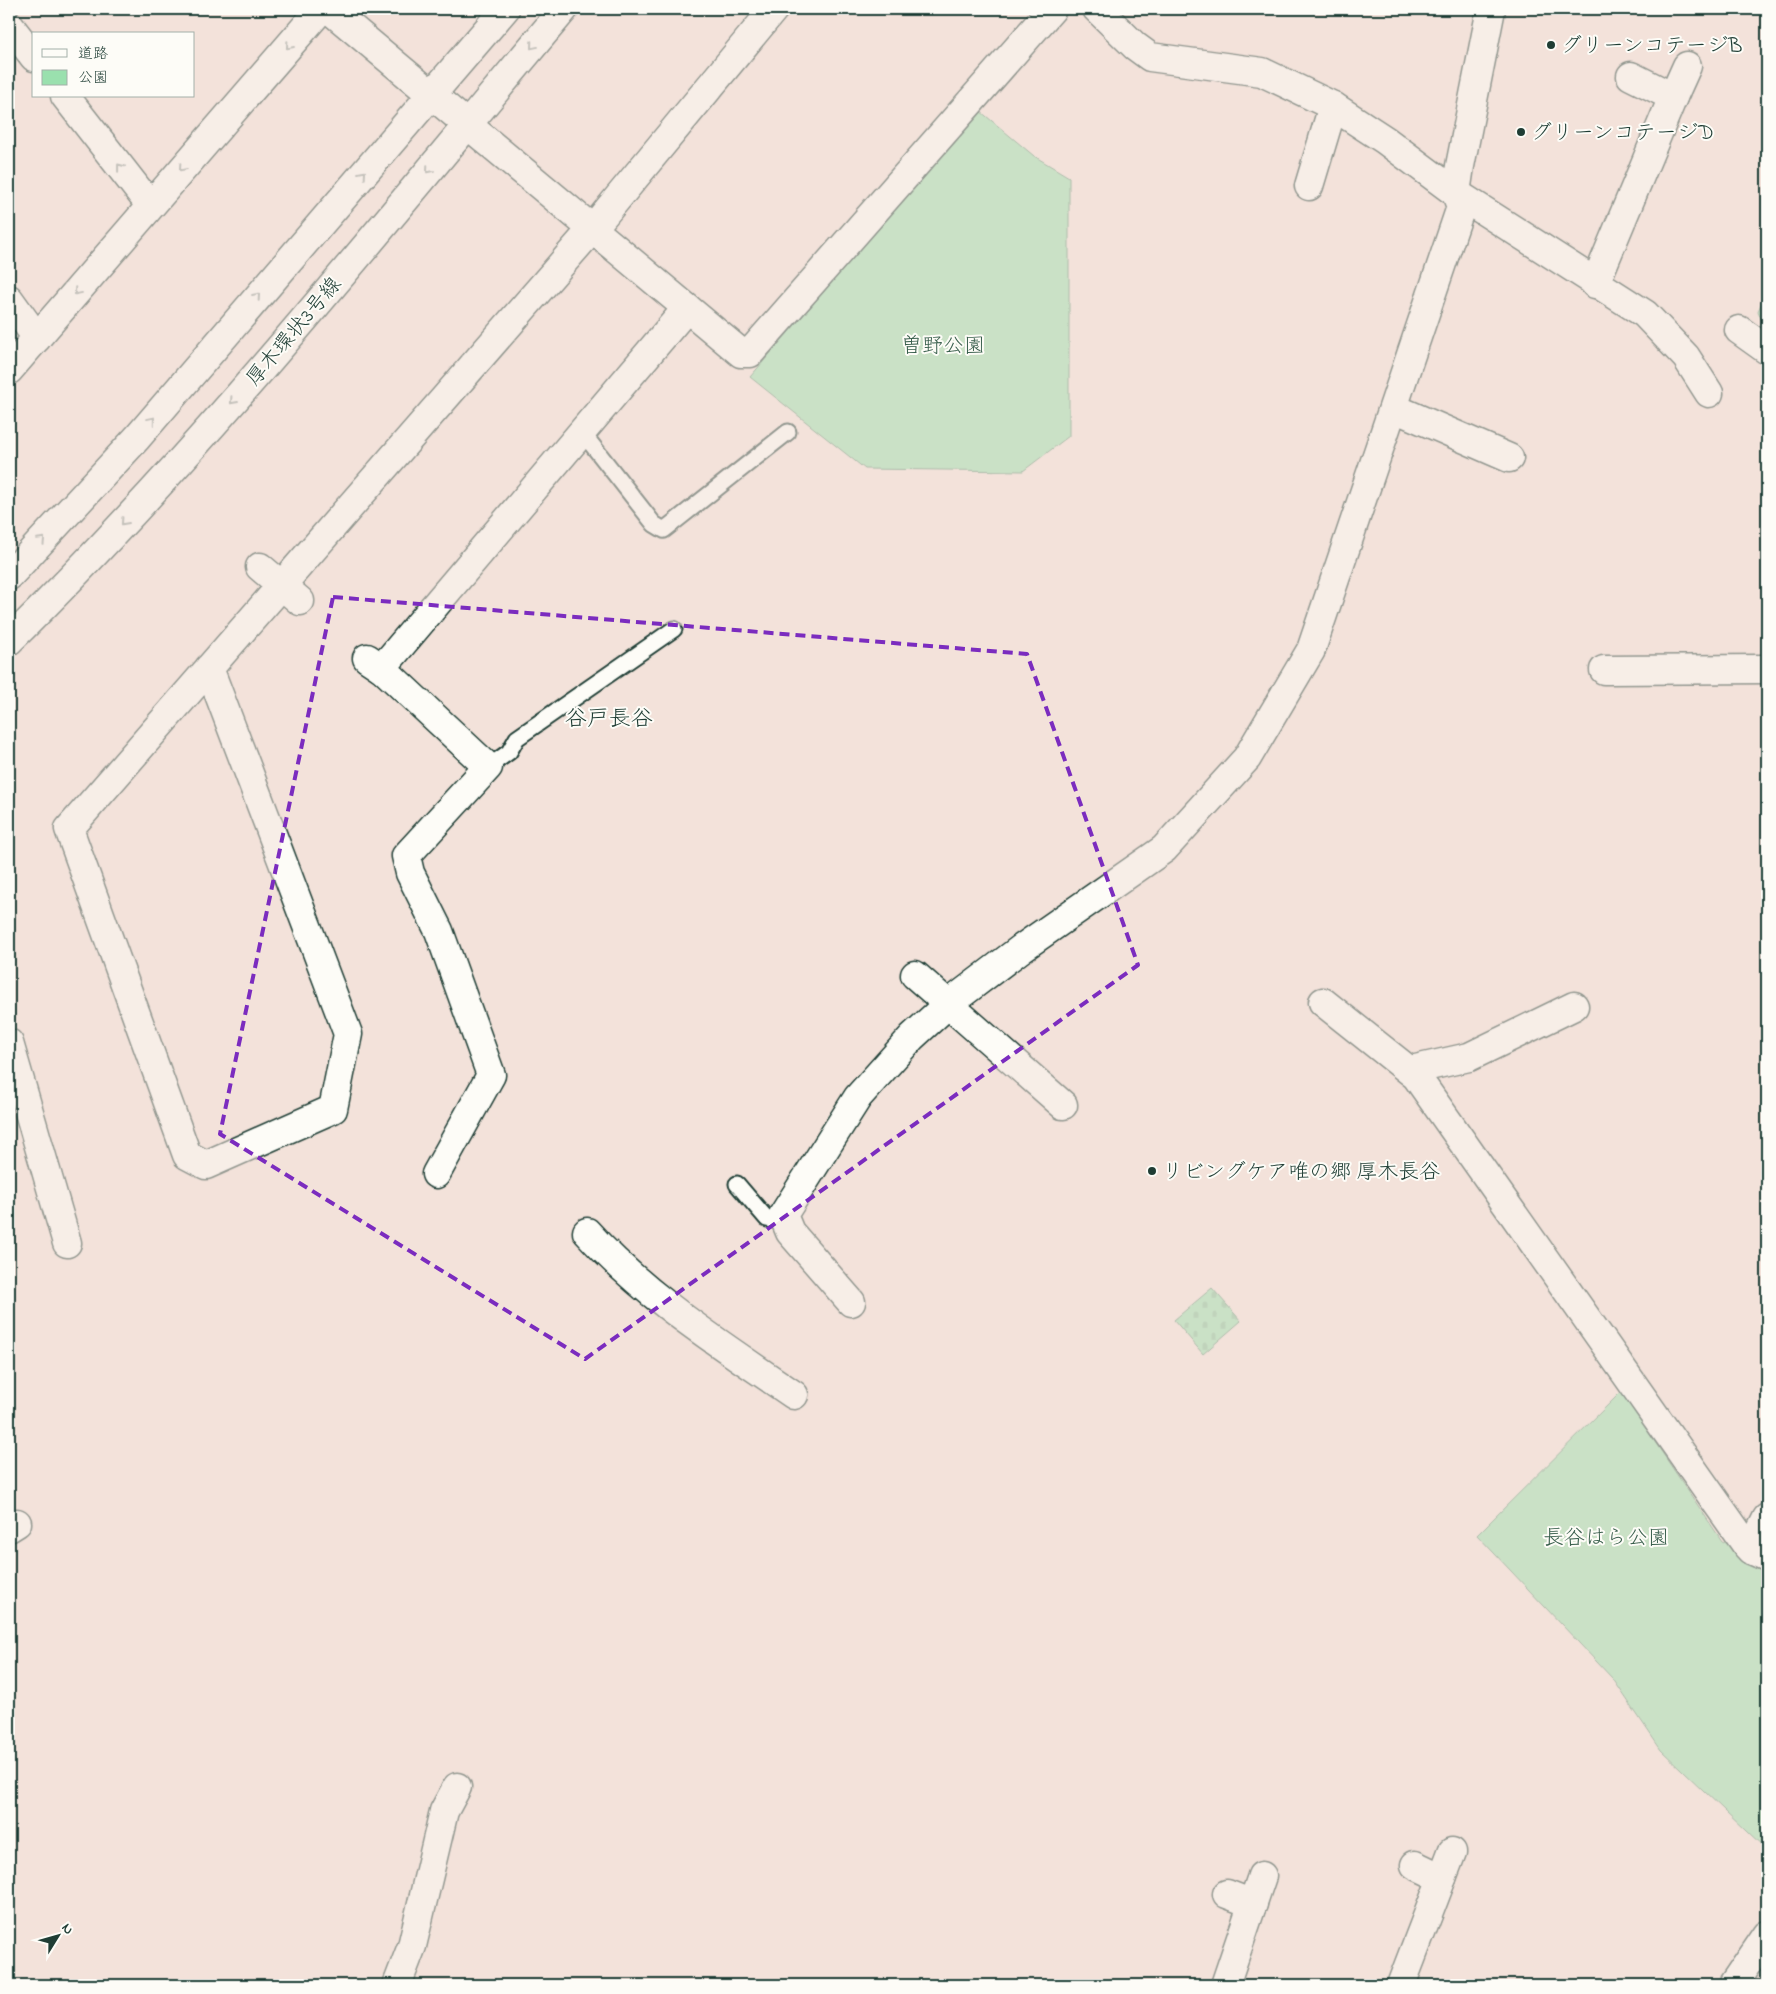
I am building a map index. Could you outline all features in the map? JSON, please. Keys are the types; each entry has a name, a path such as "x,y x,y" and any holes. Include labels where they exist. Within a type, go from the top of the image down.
{"street":[{"path":"9,370 321,9"},
{"path":"329,9 741,353 750,353 1052,9"},
{"path":"9,576 137,438 199,363 505,9"},
{"name":"厚木環状3号線","path":"9,641 82,569 241,392 564,9"},
{"path":"209,668 348,1034 333,1109 206,1165 186,1155 69,830 209,668 291,594 774,9"},
{"path":"1097,9 1150,57 1262,72 1333,106 1385,140 1456,193 1595,284 1645,314 1686,357 1709,393"},
{"path":"851,1302 790,1232 783,1215 858,1097 912,1037 947,1005 1022,948 1164,849 1247,758 1312,650 1461,207 1456,193 1460,166 1491,9"},
{"path":"9,25 32,54"},
{"path":"1595,284 1687,66"},
{"path":"1631,76 1673,97"},
{"path":"67,98 150,205"},
{"path":"1309,186 1333,106"},
{"path":"9,299 38,338"},
{"path":"436,1174 491,1075 439,931 410,873 406,856 488,767 375,663 582,432 687,308"},
{"path":"1739,330 1767,350"},
{"path":"1394,408 1509,458"},
{"path":"260,568 291,594"},
{"path":"1604,670 1767,669"},
{"path":"915,976 1063,1105"},
{"path":"1323,1002 1411,1070 1759,1554"},
{"path":"1411,1070 1469,1058 1574,1006"},
{"path":"9,1042 67,1243"},
{"path":"587,1232 614,1262 656,1296 794,1395"},
{"path":"1759,1554 1767,1518"},
{"path":"397,1985 412,1946 444,1812 457,1787"},
{"path":"1401,1985 1452,1852"},
{"path":"1416,1865 1442,1878"},
{"path":"1225,1985 1262,1876"},
{"path":"1227,1894 1253,1904"},
{"path":"1732,1985 1767,1935"}],"lane":[{"path":"582,432 654,524 664,530 788,432"},
{"path":"488,767 509,752 517,738 674,629"},
{"path":"737,1184 767,1219 786,1222"}],"highlighted area":[{"path":"333,597 1027,654 1138,965 585,1359 220,1134"}],"green space":[{"name":"曽野公園","path":"980,111 1034,156 1069,177 1069,436 1023,471 865,469 750,377"},
{"path":"1767,290 1767,328 1764,326 1758,311"},
{"path":"1212,1288 1241,1321 1203,1354 1174,1320"},
{"name":"長谷はら公園","path":"1621,1392 1722,1541 1767,1562 1767,1851 1661,1750 1613,1679 1477,1535"}],"place":[{"name":"グリーンコテージB","path":"1551,45"},
{"name":"グリーンコテージD","path":"1521,132"},
{"name":"リビングケア唯の郷 厚木長谷","path":"1152,1171"}],"district":[{"name":"谷戸長谷","path":"609,717"}]}
